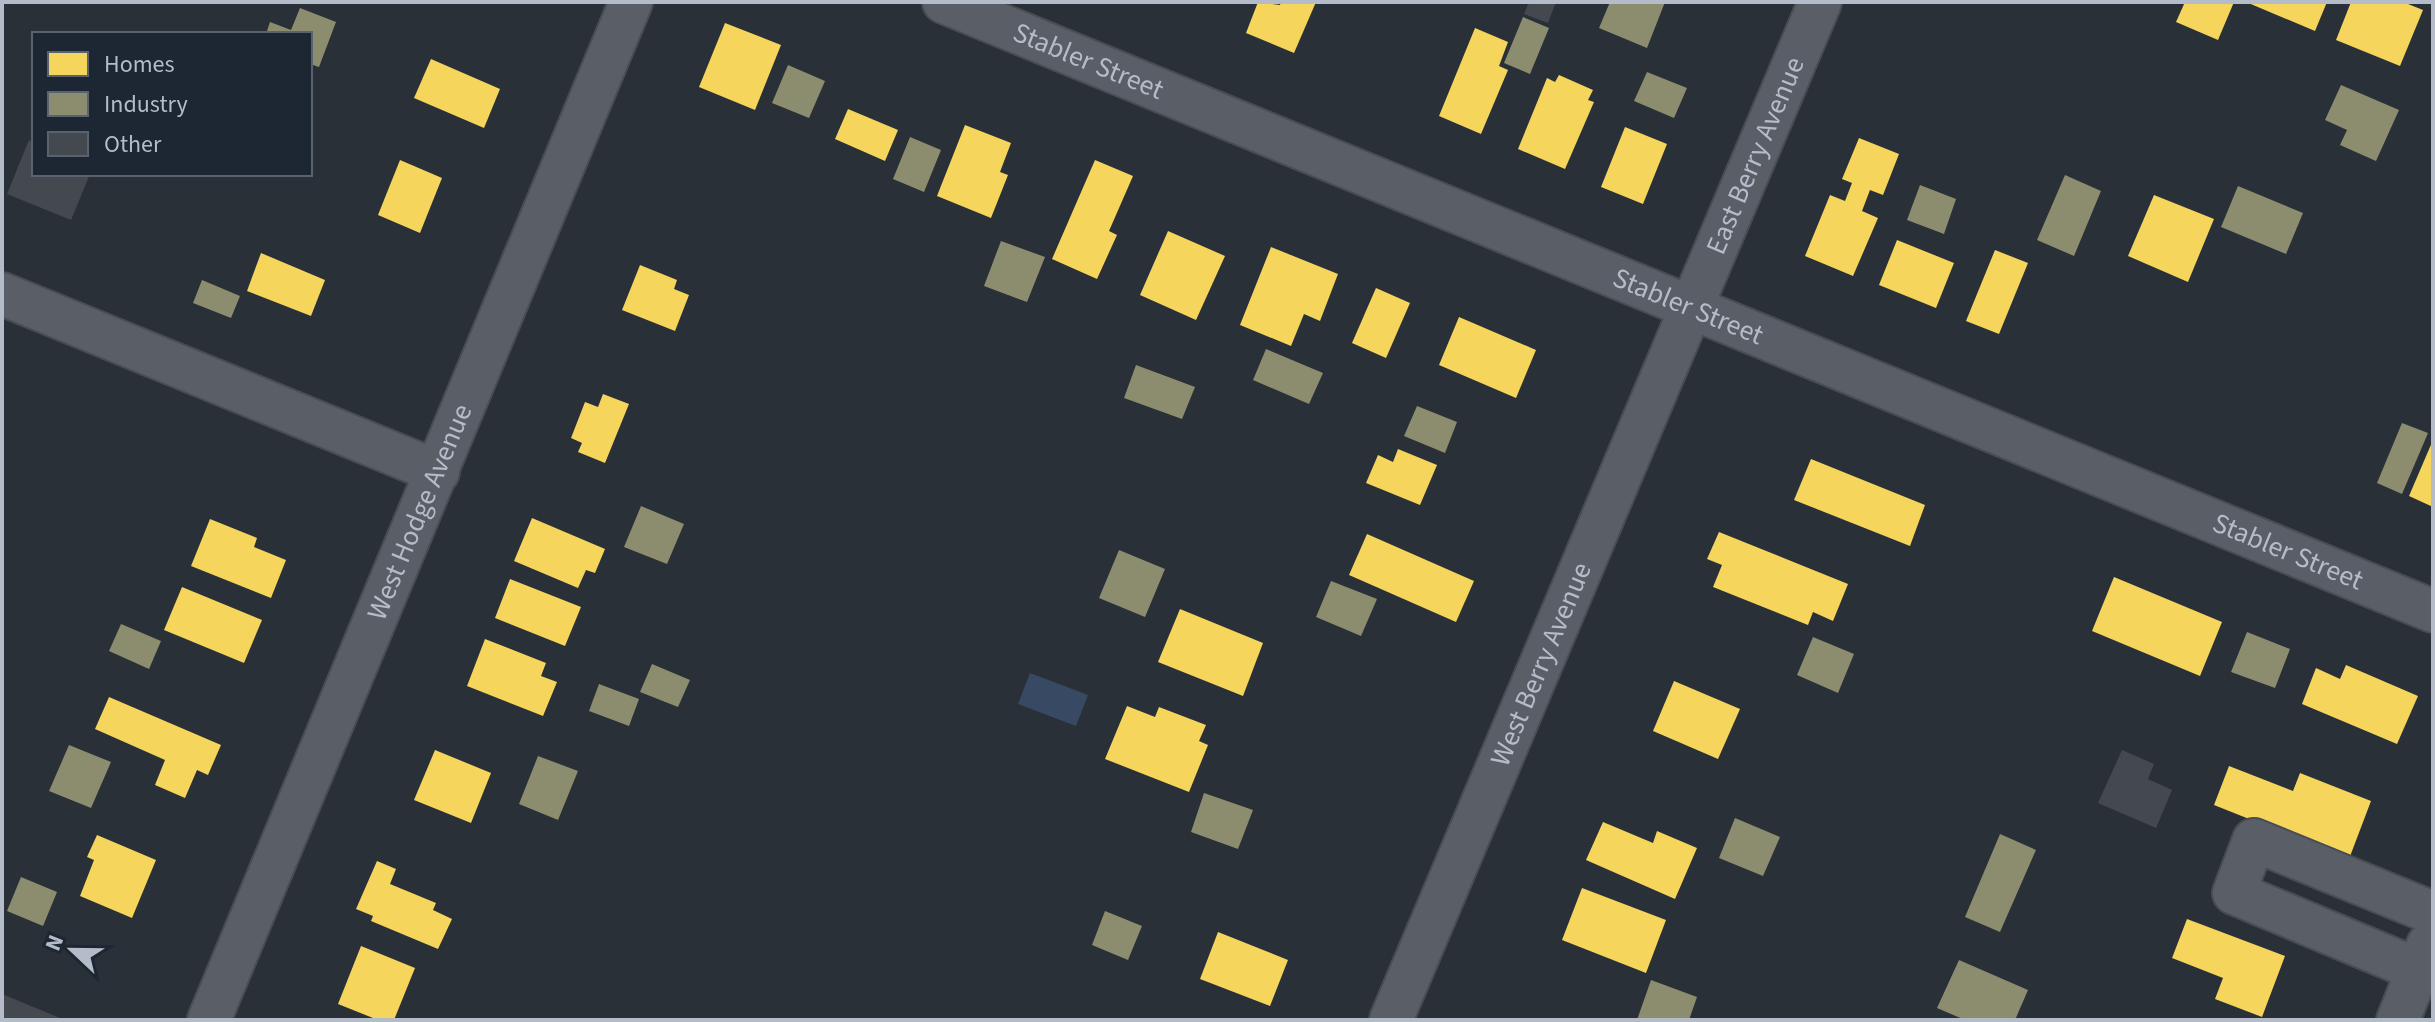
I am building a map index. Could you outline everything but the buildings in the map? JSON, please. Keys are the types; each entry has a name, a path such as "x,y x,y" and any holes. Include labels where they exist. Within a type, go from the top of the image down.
{"street":[{"name":"West Hodge Avenue","path":"209,1020 631,2"},
{"name":"Stabler Street","path":"944,2 2433,611"},
{"name":"East Berry Avenue","path":"1690,308 1820,2"},
{"path":"2,294 438,472"},
{"name":"West Berry Avenue","path":"1391,1020 1690,308"},
{"path":"2398,1020 2426,951 2234,893 2254,840 2433,913"}],"water":[{"path":"1030,673 1088,695 1076,726 1018,704"}]}
